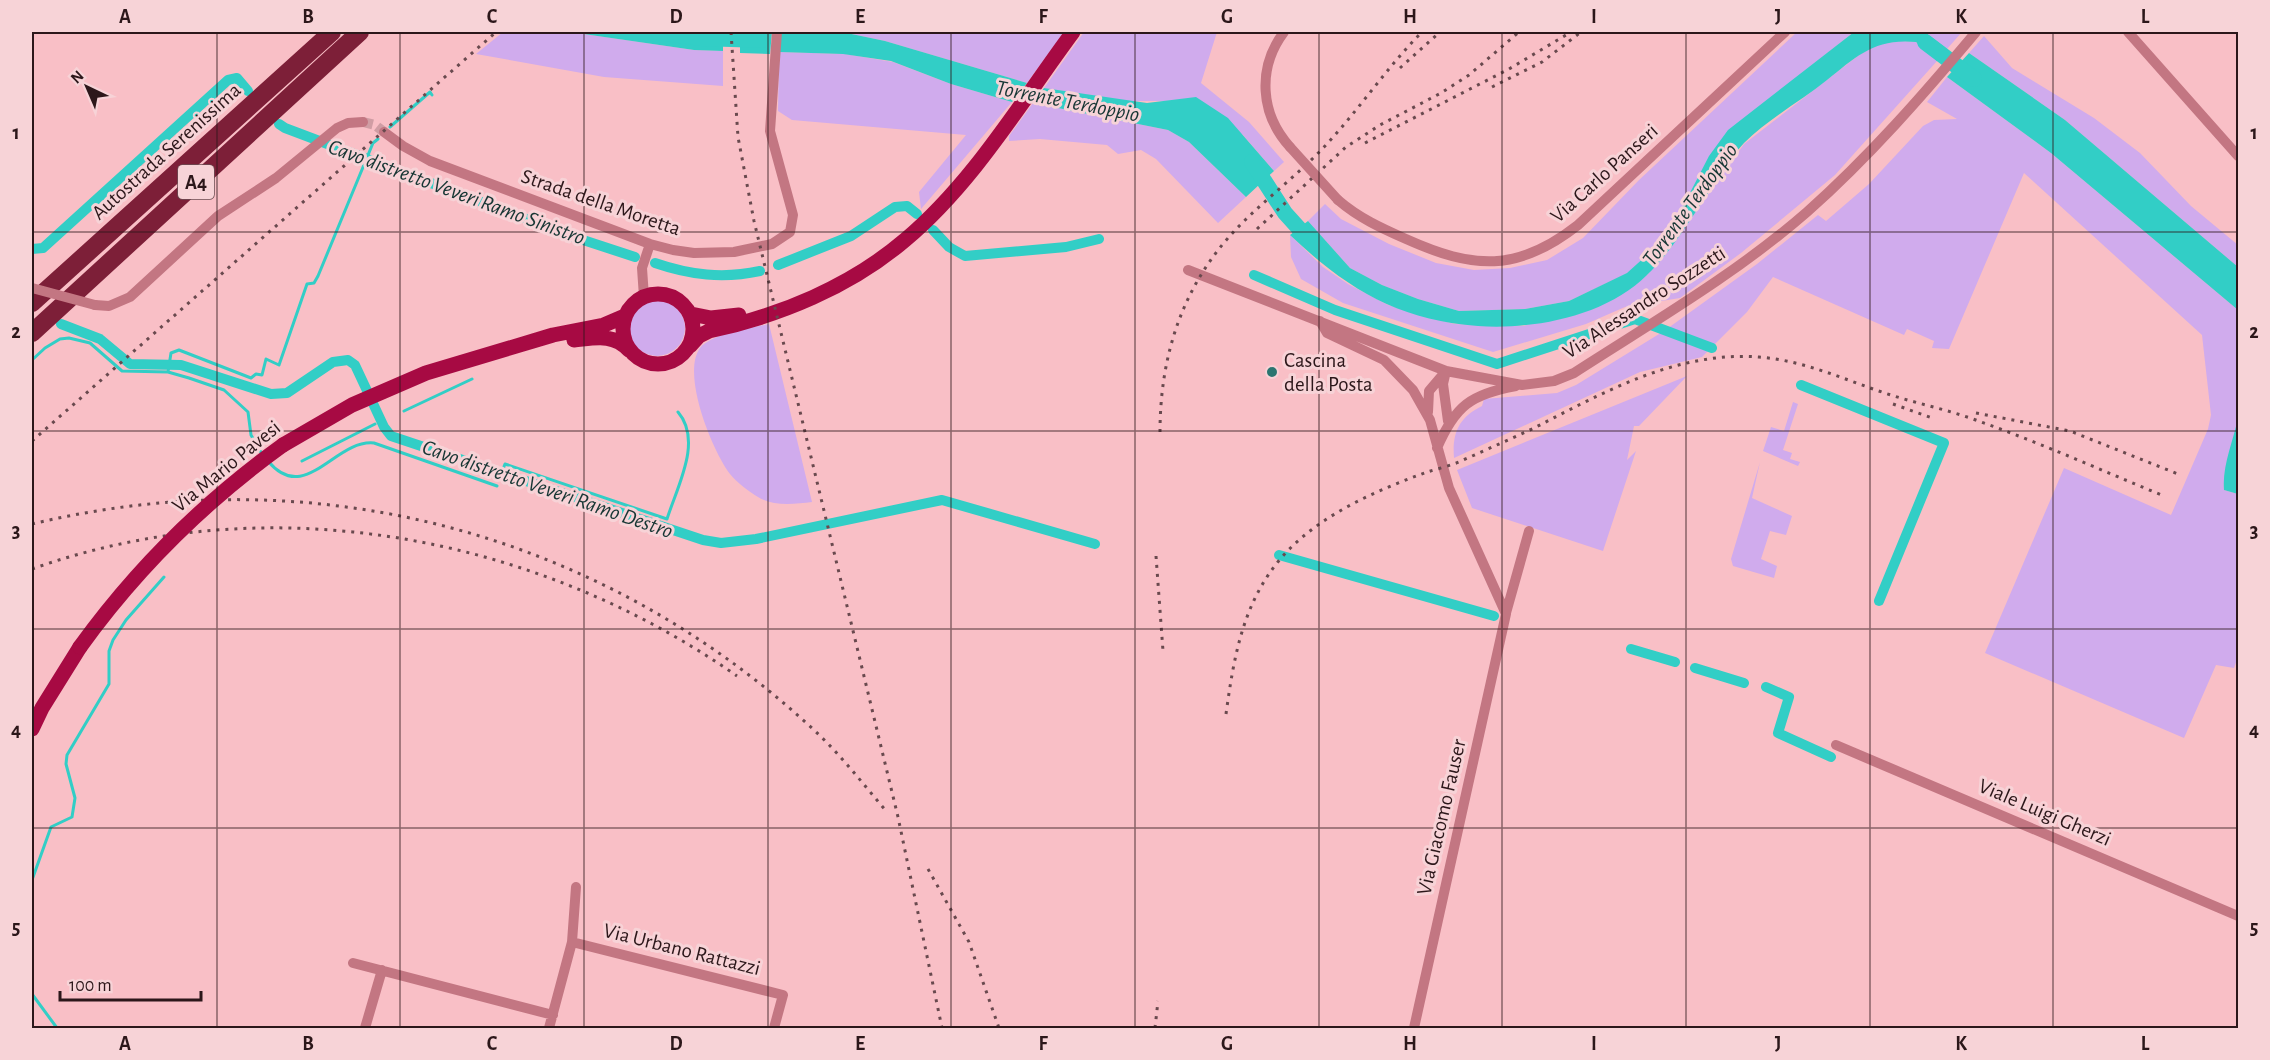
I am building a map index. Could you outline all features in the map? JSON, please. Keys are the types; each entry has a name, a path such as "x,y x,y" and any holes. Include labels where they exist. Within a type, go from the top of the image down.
{"highway":[{"name":"Autostrada Serenissima","path":"32,303 332,32"},
{"name":"Autostrada Serenissima","path":"32,333 360,32"}],"main road":[{"path":"529,343 617,339 637,358 660,365 677,359 699,336 709,331 768,313 829,289 888,254 935,212 985,152 1073,32"},
{"path":"629,350 623,327 625,316 630,308 644,297 666,294 676,298 691,314 693,336 690,346"},
{"path":"691,314 717,318 768,313"},
{"path":"529,343 565,332 604,325 625,316"},
{"name":"Via Mario Pavesi","path":"32,729 42,708 80,647 138,574 214,498 283,445 370,397 454,363 529,343"}],"street":[{"name":"Strada della Moretta","path":"384,132 430,161 650,244 694,253 734,252 772,244 790,232 794,215 770,131 777,32"},
{"name":"Via Carlo Panseri","path":"1284,32 1269,59 1265,83 1271,119 1290,147 1338,200 1373,225 1453,258 1491,261 1508,260 1531,253 1559,240 1578,225 1785,32"},
{"path":"2128,32 2238,156"},
{"name":"Via Alessandro Sozzetti","path":"1188,270 1446,371 1522,385 1554,381 1574,374 1699,293 1806,212 1868,154 1974,34"},
{"path":"32,288 95,305 109,306 130,297 218,216 276,178 327,135 348,123 363,122"},
{"path":"644,297 642,268 650,244"},
{"path":"1320,321 1327,333 1384,360 1413,390 1428,414 1449,488 1506,614"},
{"path":"1428,414 1429,391 1446,371"},
{"path":"1446,371 1443,384 1448,421"},
{"path":"1437,448 1448,421 1476,398 1491,390 1522,385"},
{"name":"Via Giacomo Fauser","path":"1414,1029 1506,614 1529,531"},
{"name":"Viale Luigi Gherzi","path":"1836,745 2238,916"},
{"path":"549,1029 572,942 576,886"},
{"name":"Via Urbano Rattazzi","path":"572,942 783,995 774,1029"},
{"path":"353,963 553,1015"},
{"path":"365,1029 382,970"}],"shaded area":[{"path":"503,32 570,32 694,50 723,51 723,86 604,77 476,54"},
{"path":"842,32 1064,32 1027,83 885,41"},
{"path":"1084,32 1217,32 1201,83 1249,122 1284,162 1274,171 1243,135 1169,101 1123,101 1044,88"},
{"path":"1797,32 1854,32 1797,77 1678,216 1657,246 1628,273 1569,301 1525,309 1459,311 1418,299 1382,285 1350,268 1308,221 1325,204 1341,219 1389,244 1436,263 1474,270 1510,268 1547,260 1583,238 1639,180"},
{"path":"1925,32 1962,32 1947,49"},
{"path":"1984,36 2012,68 2094,118 2140,153 2191,206 2238,245 2238,267 2065,120 1969,53"},
{"path":"1901,41 1916,42 1937,61 1835,175 1741,253 1680,298 1625,307 1586,324 1493,352 1343,303 1301,279 1291,257 1290,235 1323,267 1348,284 1388,305 1454,324 1524,326 1647,275 1674,242 1744,144 1859,55 1879,44"},
{"path":"779,52 845,54 893,62 951,84 1012,102 921,209 919,192 966,135 792,120 778,111"},
{"path":"1947,77 2051,153 2238,310 2239,405 2237,427 2227,463 2224,490 2238,494 2238,657 2234,668 2216,665 2184,738 1985,653 2064,468 2171,515 2208,429 2211,415 2202,335 2024,173 1949,349 1932,348 1934,341 1907,329 1904,335 1773,277 1747,312 1702,357 1640,372 1454,458 1454,441 1459,427 1468,415 1482,406 1484,399 1557,393 1576,385 1664,331 1757,264 1818,215 1826,221 1869,184 1923,126 1934,120 1957,119 1927,102"},
{"path":"1033,103 1168,130 1189,142 1246,197 1218,223 1156,159 1141,150 1118,154 1107,145 1040,139 1009,141 1009,136"},
{"path":"657,300 668,302 677,308 683,317 685,328 683,339 677,348 668,354 657,356 646,354 637,348 631,339 629,328 631,317 637,308 646,302"},
{"path":"769,324 812,502 785,504 764,500 736,480 715,448 696,393 695,360 705,343 722,335"},
{"path":"1687,376 1639,426 1634,426 1627,460 1636,451 1603,551 1472,508 1457,470"},
{"path":"1793,402 1798,404 1783,450 1792,453 1790,459 1800,462 1798,466 1763,451 1771,427 1784,431"},
{"path":"1760,462 1752,498 1792,516 1786,535 1770,531 1761,559 1777,566 1774,578 1733,566 1731,559"}],"water":[{"path":"570,32 723,32 723,51 694,50"},
{"path":"740,32 772,32 770,54 740,53"},
{"path":"781,32 842,32 885,41 1027,83 1012,102 951,84 891,61 843,54 779,52"},
{"path":"1854,32 1925,32 1947,49 1937,61 1916,42 1889,43 1867,50 1848,63 1763,126 1737,150 1674,244 1647,275 1611,301 1590,310 1545,322 1500,327 1449,323 1423,317 1375,299 1353,286 1290,235 1308,221 1350,268 1382,285 1459,311 1525,309 1569,301 1627,273 1657,246 1678,216 1709,156 1728,130"},
{"path":"1969,53 2065,120 2238,267 2238,310 2051,153 1947,77"},
{"path":"1044,88 1147,103 1196,97 1228,118 1274,171 1246,197 1189,142 1168,130 1033,103"},
{"path":"2238,418 2238,494 2224,490 2224,481 2226,463"}],"waterway":[{"name":"Torrente Terdoppio","path":"658,32 701,38 762,40"},
{"name":"Torrente Terdoppio","path":"1925,42 1974,79"},
{"name":"Cavo distretto Veveri Ramo Sinistro","path":"32,249 43,248 228,80 237,78 248,91"},
{"path":"390,127 430,92 432,95"},
{"name":"Cavo distretto Veveri Ramo Sinistro","path":"279,124 574,237 635,257"},
{"path":"168,372 171,353 179,350 251,378 256,374 262,375 266,359 279,365 307,284 314,283 318,276 373,143 378,139"},
{"name":"Torrente Terdoppio","path":"1252,162 1285,213 1313,244"},
{"name":"Cavo distretto Veveri Ramo Sinistro","path":"778,265 851,236 895,207 907,206 917,214"},
{"name":"Cavo distretto Veveri Ramo Sinistro","path":"933,230 949,247 965,256 1066,247 1099,239"},
{"name":"Cavo distretto Veveri Ramo Sinistro","path":"655,263 707,275 733,275 760,271"},
{"name":"Cavo distretto Veveri Ramo Sinistro","path":"1254,275 1335,310 1497,364 1635,319 1712,348"},
{"name":"Cavo distretto Veveri Ramo Destro","path":"61,324 100,339 130,364 181,365 271,394 287,393 333,362 348,360 355,365 384,427 391,436 703,540 721,543 756,539 942,500 1095,544"},
{"path":"32,360 45,348 60,339 69,338 90,343 122,371 168,372 224,390 248,412 251,435 262,454"},
{"path":"404,411 472,379"},
{"name":"Cavo distretto Veveri Ramo Sinistro","path":"1801,385 1944,443 1879,601"},
{"path":"503,469 505,464 667,519 686,464 688,450 685,424 678,412"},
{"path":"302,461 375,424"},
{"path":"268,461 282,473 295,477 308,474 346,450 360,444 374,443 497,486"},
{"name":"Cavo distretto Veveri Ramo Destro","path":"1279,555 1494,616"},
{"path":"32,880 51,827 72,817 75,798 66,764 67,755 109,684 109,651 113,640 126,620 164,577"},
{"name":"Cavo distretto Veveri Ramo Destro","path":"1631,649 1675,662"},
{"name":"Cavo distretto Veveri Ramo Destro","path":"1695,668 1744,683"},
{"name":"Cavo distretto Veveri Ramo Sinistro","path":"1766,687 1789,697 1778,733 1831,757"},
{"path":"32,994 57,1028"}],"tunnel":[{"path":"363,122 375,125 384,132"}],"railway":[{"path":"32,441 496,32"},
{"path":"731,32 738,137 754,221 898,817 942,1028"},
{"path":"1160,432 1164,379 1176,329 1185,305 1211,259 1239,226 1324,147 1422,32"},
{"path":"1400,68 1440,32"},
{"path":"1257,229 1346,147 1380,125 1441,93 1469,75 1519,32"},
{"path":"1365,143 1509,69 1571,32"},
{"path":"1492,87 1542,62 1581,32"},
{"path":"1226,714 1237,651 1249,611 1258,592 1282,557 1313,529 1368,496 1427,472 1459,462 1616,387 1643,376 1700,360 1759,357 1811,367 1894,396 1949,411 2004,430 2164,496"},
{"path":"1893,404 1935,419"},
{"path":"1976,413 2070,431 2178,474"},
{"path":"32,524 138,505 243,500 347,507 449,527 547,560 642,605 731,662 814,730 887,812"},
{"path":"32,569 122,544 213,530 305,528 397,538 487,558 574,588 658,627 737,676"},
{"path":"1156,556 1163,651"},
{"path":"928,869 969,942 999,1028"},
{"path":"1155,1028 1158,1001"}],"place":[{"name":"Cascina della Posta","path":"1272,372"}]}
